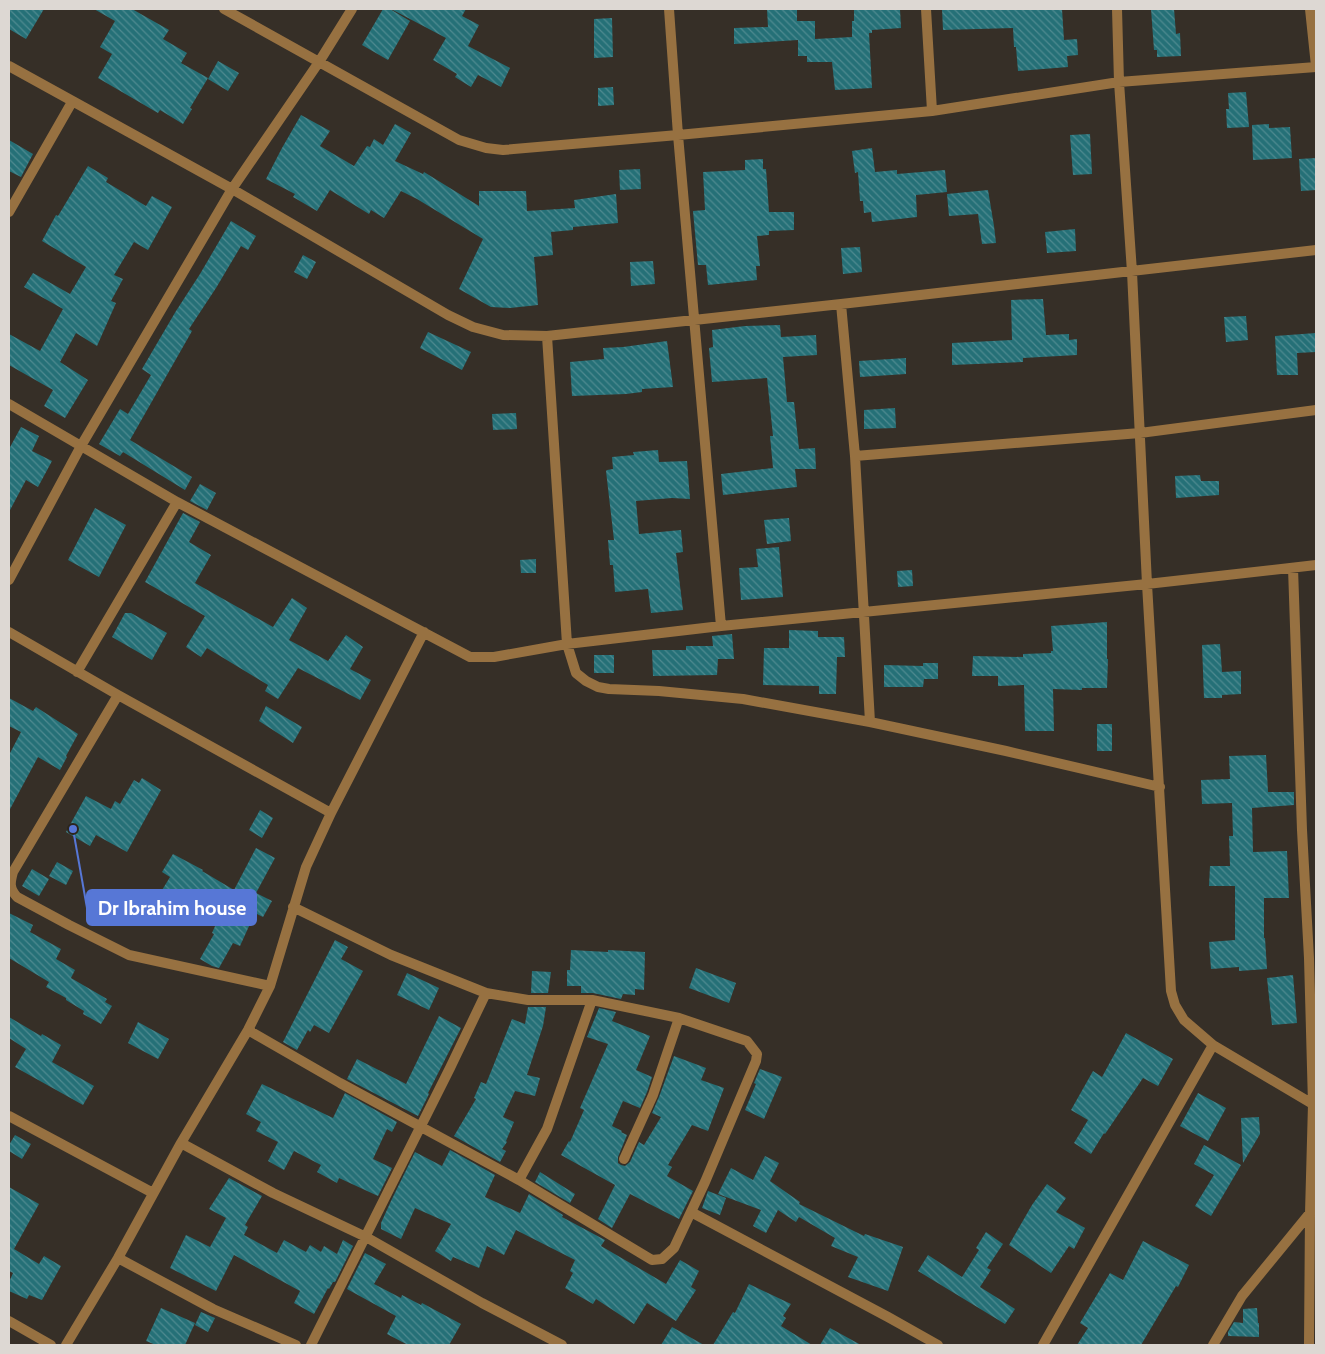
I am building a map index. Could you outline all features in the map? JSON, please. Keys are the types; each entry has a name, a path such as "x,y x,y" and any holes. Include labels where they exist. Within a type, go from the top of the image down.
{"street":[{"path":"224,9 459,140 486,148 503,150 932,110 1119,82 1316,67 1310,9"},
{"path":"9,580 81,446 232,189 319,62 352,9"},
{"path":"669,9 678,135 721,626"},
{"path":"926,9 932,110"},
{"path":"1117,9 1119,82 1132,272 1147,584 1171,991 1184,1020 1213,1045 1315,1105"},
{"path":"9,66 232,189 448,315 473,327 503,335 547,336 1316,250"},
{"path":"9,212 72,102"},
{"path":"841,304 855,456 870,722"},
{"path":"547,336 567,644 576,673 586,681 598,687 743,699 870,722 1006,750 1160,787"},
{"path":"9,404 177,502 470,657 494,657 567,644 721,626 1147,584 1316,565"},
{"path":"855,456 1140,433 1316,410"},
{"path":"77,672 177,502"},
{"path":"1293,568 1302,830 1315,1105 1310,1213 1313,1327 1309,1345"},
{"path":"9,632 77,672 331,813"},
{"path":"66,1345 118,1258 181,1143 248,1030 270,986 306,867 331,813 424,632"},
{"path":"118,695 13,872 10,881 11,890 17,897 129,955 270,986"},
{"path":"248,1030 340,1083 520,1180 652,1260 662,1259 674,1248 756,1061 757,1054 747,1041 679,1018 592,1000 528,1000 486,993 391,955 293,907"},
{"path":"311,1345 486,993"},
{"path":"520,1180 547,1129 592,1000"},
{"path":"624,1159 653,1095 679,1018"},
{"path":"1043,1345 1213,1045"},
{"path":"9,1116 153,1193"},
{"path":"181,1143 273,1193 366,1237 482,1303 562,1345"},
{"path":"691,1212 938,1345"},
{"path":"1213,1345 1242,1296 1310,1213"},
{"path":"118,1258 213,1308 296,1345"},
{"path":"9,1321 51,1345"}],"building":[{"path":"9,9 44,9 26,39 9,29"},
{"path":"94,9 132,9 169,30 163,39 187,53 181,63 208,78 183,124 160,110 158,113 98,78 112,54 100,47 115,21"},
{"path":"383,9 390,9 410,21 388,60 362,45"},
{"path":"391,9 466,9 462,16 479,25 468,46 510,68 501,87 478,75 471,87 455,77 457,74 433,60 446,38"},
{"path":"767,9 797,9 797,21 815,21 815,39 852,37 854,9 900,9 901,28 872,30 872,33 869,33 872,88 835,90 832,62 807,62 807,56 798,56 798,40 734,44 734,28 768,27"},
{"path":"942,9 1062,9 1064,40 1077,39 1078,55 1067,56 1068,67 1018,71 1013,28 943,30"},
{"path":"1151,9 1174,9 1176,34 1180,33 1181,56 1157,57 1157,50 1154,50"},
{"path":"612,18 613,57 594,58 594,19"},
{"path":"218,61 239,73 228,91 208,79"},
{"path":"613,87 614,105 598,106 598,88"},
{"path":"1246,92 1249,127 1227,128 1226,109 1229,109 1228,93"},
{"path":"301,115 330,131 320,146 354,166 367,146 370,147 374,139 383,145 395,124 411,133 395,161 423,174 424,172 479,206 479,191 526,191 527,211 575,208 574,200 616,194 618,223 573,227 573,230 551,232 553,255 534,257 538,305 510,308 491,307 459,289 483,239 417,199 401,191 384,218 371,210 369,214 330,190 317,211 293,197 295,194 266,179"},
{"path":"1269,124 1269,128 1290,127 1292,158 1253,160 1252,125"},
{"path":"1090,134 1092,174 1073,175 1070,135"},
{"path":"9,140 33,154 21,177 9,171"},
{"path":"872,148 875,172 897,170 897,174 945,170 947,192 916,195 917,217 872,222 871,212 864,213 863,201 860,201 858,172 855,173 852,151"},
{"path":"1316,158 1316,190 1301,191 1299,159"},
{"path":"763,159 763,169 766,169 769,212 794,212 794,230 769,231 769,235 757,236 760,266 756,266 757,280 708,285 706,265 698,265 693,211 705,210 703,172 745,170 745,160"},
{"path":"88,166 108,178 106,182 146,206 152,196 172,207 148,250 134,242 114,275 123,279 111,301 116,303 97,346 76,333 60,362 88,380 65,418 44,406 53,390 9,365 9,334 40,351 63,309 24,287 33,273 70,294 86,267 42,241 56,215 58,216"},
{"path":"640,169 641,189 620,190 619,170"},
{"path":"988,190 996,243 982,244 978,214 949,216 947,194"},
{"path":"231,221 256,236 248,250 241,246 189,329 192,331 130,440 192,477 185,490 123,452 120,456 99,444 120,409 128,414 151,375 142,369"},
{"path":"1075,229 1076,251 1047,253 1045,232"},
{"path":"860,247 862,272 843,274 841,248"},
{"path":"303,255 316,262 307,279 294,272"},
{"path":"653,261 655,284 631,286 630,262"},
{"path":"1043,299 1046,335 1069,334 1069,340 1077,339 1077,355 1023,358 1023,362 952,365 952,343 1012,340 1011,300"},
{"path":"1246,316 1248,340 1226,342 1224,317"},
{"path":"780,325 781,337 816,335 817,355 783,357 787,402 794,402 799,449 815,448 816,469 795,469 797,487 723,495 721,474 773,468 770,436 773,436 767,378 712,382 709,348 713,347 712,330 745,326"},
{"path":"428,332 471,352 462,370 420,348"},
{"path":"1316,333 1316,352 1297,353 1298,375 1277,375 1275,336"},
{"path":"667,341 673,387 642,389 642,392 626,394 572,396 570,362 604,359 603,348"},
{"path":"906,358 906,374 860,377 859,361"},
{"path":"895,408 896,428 864,429 864,410"},
{"path":"516,413 517,429 493,430 492,414"},
{"path":"21,427 39,436 32,451 52,461 38,487 26,480 9,512 9,449"},
{"path":"658,450 659,462 687,461 690,499 672,498 636,501 639,534 681,530 683,552 676,553 683,610 651,613 648,589 615,592 613,565 610,565 608,540 614,540 606,471 613,469 612,457 634,455 633,452"},
{"path":"1200,475 1201,481 1219,481 1219,495 1176,498 1175,476"},
{"path":"200,484 216,493 207,510 190,501"},
{"path":"95,508 126,525 99,577 68,560"},
{"path":"183,513 200,522 189,542 211,555 195,583 273,627 292,598 307,608 289,640 328,661 346,635 363,647 350,669 371,680 360,700 298,668 278,699 265,691 268,685 207,648 201,657 186,647 205,616 145,582"},
{"path":"789,518 791,541 767,544 764,520"},
{"path":"779,547 783,597 741,600 739,568 758,567 756,549"},
{"path":"536,559 536,573 521,573 520,560"},
{"path":"912,570 913,586 898,587 897,571"},
{"path":"125,613 131,613 167,633 152,660 112,637"},
{"path":"1107,622 1107,688 1082,688 1082,690 1053,689 1054,731 1025,731 1024,685 998,686 998,676 972,676 973,656 1023,657 1023,654 1051,653 1053,651 1051,626"},
{"path":"789,630 818,631 818,637 844,637 845,657 837,657 836,694 819,694 819,686 763,685 764,648 789,648"},
{"path":"732,634 734,659 718,659 717,675 653,676 652,650 686,650 686,646 713,646 712,636"},
{"path":"1220,644 1222,672 1241,671 1241,694 1222,695 1222,698 1204,698 1202,645"},
{"path":"594,655 614,655 614,673 594,673"},
{"path":"923,663 938,663 938,679 924,679 923,687 884,687 884,665 923,666"},
{"path":"9,698 33,711 36,707 78,734 60,770 38,757 9,811 9,755 21,732 9,726"},
{"path":"266,706 302,727 293,743 259,721"},
{"path":"1097,724 1112,724 1112,751 1097,751"},
{"path":"1266,755 1268,792 1294,792 1294,805 1252,808 1253,852 1287,851 1289,898 1264,898 1264,938 1267,969 1239,971 1239,967 1211,969 1209,942 1235,940 1235,886 1209,886 1210,866 1230,866 1229,836 1233,836 1232,803 1202,804 1201,780 1230,779 1229,756"},
{"path":"142,778 161,790 127,852 96,835 90,846 66,832 86,796 111,809 115,801 120,804 134,780 139,783"},
{"path":"260,810 273,818 262,838 249,830"},
{"path":"256,848 275,858 256,893 272,901 263,917 255,913 240,946 233,943 219,968 212,966 200,959 214,934 212,933 223,908 194,891 175,920 153,905 170,877 162,872 173,854 234,890"},
{"path":"57,862 73,871 66,885 49,876"},
{"path":"32,869 49,879 39,896 22,886"},
{"path":"9,913 33,925 30,932 61,949 56,959 75,970 71,978 107,999 105,1002 112,1006 101,1024 83,1014 84,1011 66,1000 66,998 46,987 49,982 9,958"},
{"path":"335,940 348,947 341,959 363,971 329,1033 314,1025 310,1032 308,1030 297,1050 283,1042"},
{"path":"571,950 645,952 644,990 635,989 635,995 623,994 621,999 593,993 581,993 581,986 567,986 567,970 570,970"},
{"path":"696,968 736,983 729,1003 689,988"},
{"path":"532,971 551,972 548,993 531,993"},
{"path":"407,973 439,988 429,1010 397,995"},
{"path":"1293,975 1297,1023 1272,1025 1267,978"},
{"path":"528,1007 546,1007 543,1026 527,1075 540,1078 535,1096 515,1091 503,1117 514,1122 507,1142 502,1149 506,1151 500,1162 454,1136 476,1099 474,1098 481,1082 486,1084 512,1019 525,1024"},
{"path":"599,1008 616,1012 612,1021 650,1036 636,1070 652,1077 647,1092 640,1108 623,1101 612,1126 627,1135 618,1157 618,1163 621,1165 625,1166 630,1162 639,1142 644,1145 661,1117 652,1113 674,1056 706,1068 701,1080 724,1088 708,1131 692,1125 668,1165 672,1167 667,1176 693,1191 679,1219 630,1194 612,1228 598,1219 615,1185 561,1155 570,1142 584,1110 580,1108 608,1044 587,1037"},
{"path":"439,1016 461,1028 418,1116 347,1079 357,1059 406,1084"},
{"path":"9,1017 41,1036 42,1034 61,1045 52,1062 94,1086 83,1105 15,1067 26,1049 9,1038"},
{"path":"138,1022 169,1039 158,1059 128,1043"},
{"path":"1126,1033 1173,1059 1158,1086 1143,1078 1091,1154 1074,1143 1088,1120 1071,1110 1093,1071 1102,1077"},
{"path":"760,1069 782,1077 764,1119 745,1110"},
{"path":"262,1084 333,1118 345,1093 397,1122 392,1132 387,1129 373,1159 392,1168 378,1196 339,1178 337,1183 317,1172 321,1165 294,1151 284,1170 268,1161 278,1142 256,1131 261,1122 246,1114"},
{"path":"1198,1093 1226,1108 1208,1141 1180,1126"},
{"path":"1259,1117 1260,1134 1243,1163 1241,1118"},
{"path":"15,1135 31,1144 22,1159 9,1151 9,1145"},
{"path":"1204,1145 1241,1165 1211,1216 1195,1206 1214,1175 1194,1164"},
{"path":"450,1150 495,1175 485,1197 520,1213 529,1194 563,1215 562,1217 605,1240 601,1246 666,1284 680,1260 699,1271 691,1287 696,1290 676,1321 647,1303 634,1324 596,1299 593,1304 565,1288 573,1273 570,1271 575,1260 516,1230 504,1255 487,1246 479,1268 453,1257 451,1261 435,1251 451,1224 415,1208 401,1239 381,1229 381,1223 415,1152 442,1166"},
{"path":"765,1156 779,1163 770,1181 800,1202 799,1204 864,1236 865,1234 903,1247 888,1291 848,1277 858,1257 831,1246 835,1238 799,1217 796,1222 778,1210 766,1233 753,1226 761,1210 718,1194 731,1168 753,1180"},
{"path":"540,1172 575,1194 570,1203 535,1182"},
{"path":"229,1178 262,1196 245,1225 248,1227 244,1235 277,1253 284,1240 306,1252 310,1245 321,1252 324,1246 337,1254 343,1240 353,1246 335,1282 328,1288 314,1314 294,1303 300,1291 234,1255 216,1291 170,1268 186,1235 210,1247 226,1218 209,1209"},
{"path":"1047,1184 1066,1198 1056,1212 1085,1228 1074,1249 1069,1246 1051,1273 1009,1245 1032,1205"},
{"path":"9,1187 39,1204 14,1249 39,1264 44,1256 61,1266 42,1300 29,1295 27,1299 9,1291 9,1282 13,1273 9,1271"},
{"path":"708,1191 726,1198 720,1215 702,1208"},
{"path":"986,1232 1003,1244 987,1268 991,1270 980,1287 1015,1309 1005,1324 918,1271 928,1255 962,1277 979,1250 976,1248"},
{"path":"1143,1241 1189,1265 1178,1287 1176,1286 1141,1345 1077,1345 1088,1328 1080,1323 1110,1273 1123,1280"},
{"path":"365,1253 386,1264 374,1284 401,1298 402,1295 421,1305 422,1303 461,1324 449,1345 408,1345 387,1334 396,1316 347,1289"},
{"path":"749,1284 791,1304 783,1316 786,1318 781,1326 812,1345 713,1345 733,1312 735,1313"},
{"path":"161,1308 195,1323 185,1345 156,1345 146,1341"},
{"path":"1257,1308 1259,1337 1228,1336 1228,1332 1234,1322 1243,1323 1243,1309"},
{"path":"201,1312 215,1318 208,1332 195,1325"},
{"path":"672,1327 704,1345 661,1345"},
{"path":"830,1328 861,1345 820,1345"}],"place":[{"name":"Dr Ibrahim house","path":"73,829"}]}
